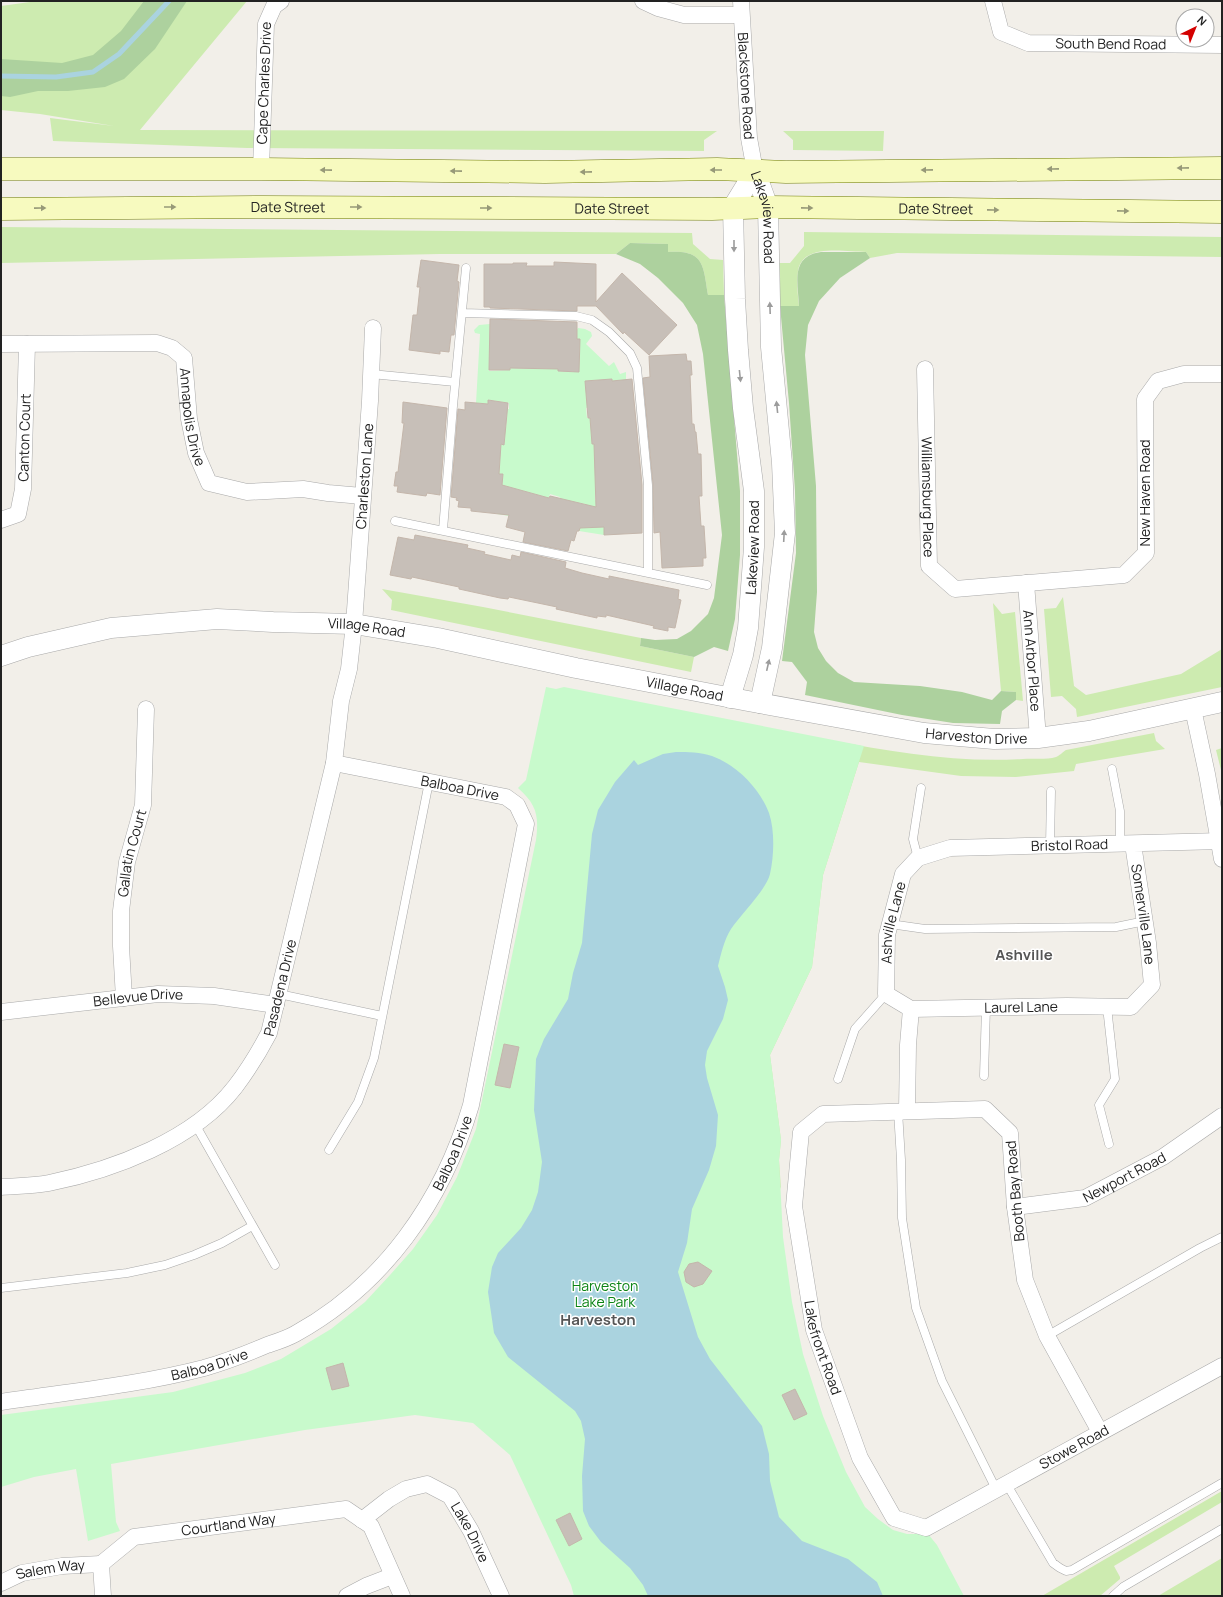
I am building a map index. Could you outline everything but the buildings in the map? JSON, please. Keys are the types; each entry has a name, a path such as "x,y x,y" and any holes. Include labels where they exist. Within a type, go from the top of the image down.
{"main road":[{"path":"1,169 545,172 717,170 786,172 1222,168"},
{"name":"Date Street","path":"1,209 263,207 712,209 733,207 768,207 1222,212"}],"street":[{"name":"Cape Charles Drive","path":"260,170 266,24 274,6 281,1"},
{"path":"643,1 658,8 684,15 741,8"},
{"name":"South Bend Road","path":"993,1 1001,32 1028,43 1222,45"},
{"name":"Blackstone Road","path":"741,8 749,138 755,171"},
{"name":"Lakeview Road","path":"755,171 768,207 771,347 782,463 785,533 772,648 760,703"},
{"name":"Lakeview Road","path":"730,698 743,655 748,628 754,547 754,499 738,350 735,299 733,207 755,171"},
{"name":"Charleston Lane","path":"354,624 373,328"},
{"name":"Annapolis Drive","path":"1,344 157,343 172,348 184,358 188,419 196,453 210,483 247,492 303,489 362,496"},
{"name":"Canton Court","path":"1,520 18,514 23,489 27,344"},
{"name":"Williamsburg Place","path":"925,369 929,566 955,589 1026,583"},
{"name":"New Haven Road","path":"1026,583 1124,575 1146,553 1145,399 1158,381 1184,374 1222,374"},
{"name":"Ann Arbor Place","path":"1026,583 1038,738"},
{"name":"Village Road","path":"1,656 28,647 111,628 217,619 354,624 438,638 576,668 730,698"},
{"name":"Pasadena Drive","path":"1,1187 48,1183 111,1167 170,1141 208,1114 235,1088 258,1054 269,1033 278,1000 334,763 341,701 349,669 354,624"},
{"name":"Harveston Drive","path":"730,698 924,733 994,739 1038,738 1089,731 1222,702"},
{"name":"Gallatin Court","path":"124,998 121,946 121,911 127,862 143,805 146,709"},
{"path":"1192,709 1207,774 1222,858"},
{"name":"Balboa Drive","path":"1,1402 141,1381 204,1368 293,1335 346,1300 371,1277 398,1247 427,1208 447,1171 462,1136 471,1105 526,824 517,805 506,797 334,763"},
{"name":"Bristol Road","path":"918,858 950,848 1220,841"},
{"name":"Somerville Lane","path":"1127,844 1145,921 1152,985"},
{"name":"Ashville Lane","path":"886,994 887,935 903,874 918,858"},
{"name":"Laurel Lane","path":"911,1009 1131,1007 1152,985"},
{"name":"Bellevue Drive","path":"1,1012 158,994 278,1000"},
{"path":"886,994 911,1009 902,1111"},
{"name":"Booth Bay Road","path":"801,1132 823,1114 985,1109 1010,1133 1015,1206 1025,1280 1047,1336 1100,1432"},
{"name":"Newport Road","path":"1015,1206 1085,1198 1163,1157 1222,1116"},
{"name":"Lakefront Road","path":"801,1132 794,1206 814,1330 860,1458 894,1518 926,1528"},
{"name":"Stowe Road","path":"926,1528 1222,1366"},
{"name":"Lake Drive","path":"362,1520 406,1489 428,1484 450,1496 471,1531 501,1596"},
{"name":"Courtland Way","path":"102,1564 134,1537 152,1533 346,1508 371,1526 402,1596"},
{"path":"102,1564 103,1596"},
{"name":"Salem Way","path":"1,1583 22,1573 62,1566 102,1564"},
{"path":"347,1596 366,1586 392,1576"}],"lane":[{"path":"443,530 466,268"},
{"path":"462,313 576,316 592,320 609,332 630,353 637,368 648,485 648,573"},
{"path":"371,374 455,382"},
{"path":"395,521 707,585"},
{"path":"1112,770 1127,844"},
{"path":"329,1150 346,1125 358,1102 374,1058 429,782"},
{"path":"918,858 913,839 922,788"},
{"path":"1050,846 1051,791"},
{"path":"890,924 925,929 1116,927 1145,921"},
{"path":"838,1079 855,1029 886,994"},
{"path":"278,1000 382,1016"},
{"path":"1107,1007 1115,1079 1099,1105 1109,1144"},
{"path":"984,1076 986,1008"},
{"path":"902,1111 902,1218 916,1308 942,1381 1001,1486 1049,1557 1060,1568 1066,1571 1072,1570 1222,1483"},
{"path":"194,1124 275,1265"},
{"path":"1,1288 127,1273 165,1265 222,1243 252,1226"},
{"path":"1047,1336 1200,1248 1222,1237"},
{"path":"1113,1596 1123,1587 1222,1529"}],"green space":[{"path":"37,1 247,1 140,130 717,131 704,140 704,151 247,148 53,141 50,118 114,126 40,114 1,110 1,6"},
{"path":"144,1 187,1 155,49 124,79 105,87 68,91 38,91 10,97 1,96 1,59 62,63 93,55 121,31"},
{"path":"783,131 884,131 883,151 793,150 793,140"},
{"path":"1,227 692,233 693,244 710,259 723,260 724,295 708,295 705,275 700,261 689,254 668,252 668,244 630,243 616,254 440,254 1,263"},
{"path":"804,232 1222,237 1222,257 897,253 870,258 866,252 826,251 807,256 801,262 797,280 799,306 780,306 778,263 790,263 804,246"},
{"path":"630,243 668,244 668,252 680,252 695,257 700,261 703,267 708,295 724,295 740,491 740,555 735,619 728,651 714,647 694,657 640,646 641,638 655,640 677,639 691,631 708,614 714,598 722,535 703,354 697,325 683,303 658,278 640,264 616,254"},
{"path":"821,252 866,252 870,258 840,278 819,301 808,325 805,355 816,486 817,592 814,632 818,648 826,661 838,673 854,682 920,686 962,692 992,700 1001,691 1016,692 1016,700 1002,711 1000,724 953,723 902,715 805,695 807,682 792,662 782,661 796,553 795,491 780,306 799,306 797,280 800,265 804,259"},
{"path":"490,324 489,371 509,370 510,368 546,369 558,367 559,371 573,372 573,367 579,367 580,339 577,339 578,328 591,332 592,336 586,344 609,366 614,362 620,374 626,372 626,384 612,381 612,379 585,381 589,407 586,408 587,418 591,418 592,444 597,444 598,490 595,491 595,500 599,501 600,527 604,527 604,535 579,531 585,504 559,500 560,497 550,494 549,498 523,491 509,516 497,514 499,484 502,484 503,475 499,474 501,444 504,444 505,434 503,427 506,427 507,413 504,409 509,409 509,403 489,400 488,404 476,403 480,334 475,333 474,330 479,325"},
{"path":"382,589 641,638 640,646 694,657 691,672 391,610 392,600"},
{"path":"1063,597 1074,686 1086,695 1181,674 1222,649 1222,687 1077,717 1076,709 1062,696 1051,697 1044,609 1056,608"},
{"path":"993,603 1002,614 1015,612 1023,701 1016,700 1016,692 1001,691"},
{"name":"Harveston Lake Park","path":"546,687 556,689 564,687 864,746 823,875 812,967 770,1055 781,1140 779,1160 783,1237 792,1302 803,1354 823,1416 846,1472 865,1507 878,1519 893,1530 907,1534 928,1534 937,1545 964,1596 574,1596 571,1585 510,1455 473,1423 415,1415 305,1430 111,1464 116,1522 120,1531 88,1541 76,1469 34,1477 1,1487 1,1415 173,1392 245,1373 281,1359 331,1329 365,1302 413,1249 437,1215 457,1177 476,1129 536,840 537,817 535,811 529,800 518,788 526,780"},
{"path":"1154,733 1156,741 1165,749 1076,764 1074,771 1016,777 961,776 859,762 823,875 812,967 770,1055 781,1140 779,1160 781,1189 725,1068 829,740 926,756 999,760 1052,758 1066,750"},
{"path":"1222,748 1222,774 1216,750"},
{"path":"1222,1491 1222,1502 1114,1566 1120,1579 1100,1596 1042,1596"},
{"path":"1222,1558 1222,1596 1158,1596"}],"water":[{"path":"690,752 712,756 730,765 739,772 754,787 765,804 771,820 773,844 768,880 759,894 731,929 725,942 718,966 728,1000 723,1019 707,1051 705,1065 707,1078 718,1115 716,1146 709,1170 692,1209 687,1243 678,1272 698,1337 710,1359 762,1426 769,1454 770,1481 779,1517 802,1541 848,1559 877,1582 883,1596 648,1596 643,1585 630,1568 601,1542 589,1526 583,1511 582,1476 585,1439 581,1421 575,1411 508,1357 494,1333 488,1292 492,1267 498,1253 521,1228 532,1210 538,1192 542,1162 534,1110 536,1059 544,1039 568,999 573,973 582,943 592,834 598,810 615,782 634,760 638,765 663,754"}],"waterway":[{"path":"1,76 56,77 93,72 119,54 169,1"}],"district":[{"name":"Ashville","path":"1024,955"},
{"name":"Harveston","path":"598,1320"}]}
